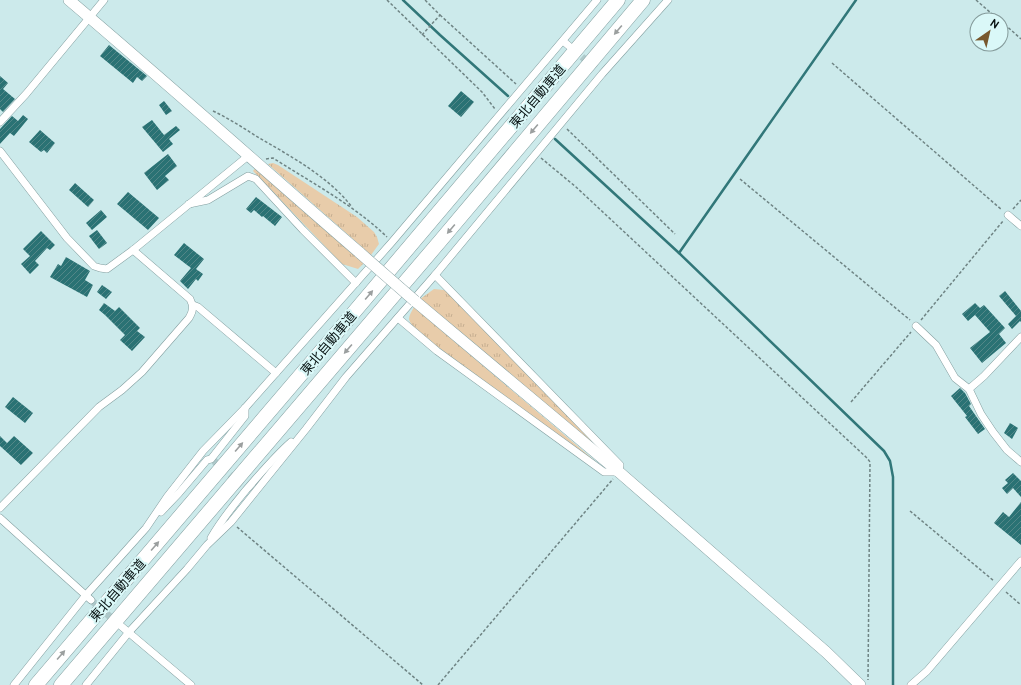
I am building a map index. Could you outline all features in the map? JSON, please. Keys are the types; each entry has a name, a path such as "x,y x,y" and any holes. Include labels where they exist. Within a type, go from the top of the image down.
{"highway":[{"name":"東北自動車道","path":"36,685 618,0"},
{"name":"東北自動車道","path":"61,685 441,240 643,0"}],"street":[{"path":"69,0 184,98 251,159 415,301 619,472 820,647 860,685"},
{"path":"0,122 26,94 104,0"},
{"path":"146,528 167,497 203,451 245,408 392,242 597,0"},
{"path":"86,685 129,632 207,545 231,522 346,377 435,275 536,155 599,72 668,0"},
{"path":"563,40 570,46"},
{"path":"0,151 67,238 94,266 107,269 133,250 189,204 251,159"},
{"path":"189,204 208,200 248,176 256,179 308,235 356,282"},
{"path":"1008,215 1021,226"},
{"path":"0,508 99,407 122,390 142,372 189,318 193,310 193,305 190,299 133,250"},
{"path":"435,275 620,465 619,472"},
{"path":"193,305 198,307 276,373"},
{"path":"398,318 437,350 604,472 619,472"},
{"path":"916,326 936,345 955,378 969,389 981,414 993,432 1007,450 1021,462"},
{"path":"969,389 984,376 1021,337"},
{"path":"14,685 146,528 207,460 213,460 245,416 245,408"},
{"path":"207,545 220,521 245,487 274,457 306,429"},
{"path":"0,518 88,598"},
{"path":"911,685 927,671 1021,561"},
{"path":"121,626 191,685"},
{"path":"10,685 23,673"}],"path":[{"path":"387,0 482,92 500,115"},
{"path":"425,0 522,89"},
{"path":"976,0 990,12"},
{"path":"422,35 440,15"},
{"path":"1009,29 1021,39"},
{"path":"832,63 1008,215"},
{"path":"211,110 284,152 319,176 342,194 352,207"},
{"path":"561,123 675,234"},
{"path":"536,155 576,187 870,462 868,685"},
{"path":"251,159 273,158 352,207 392,242"},
{"path":"740,179 916,326"},
{"path":"851,402 1021,200"},
{"path":"438,685 619,472"},
{"path":"910,511 1021,605"},
{"path":"231,522 423,685"}],"green space":[{"path":"273,163 357,217 374,232 379,244 371,255 268,164"},
{"path":"256,167 364,263 358,269 342,264 253,171"},
{"path":"434,289 444,290 450,294 608,457 420,299"},
{"path":"414,307 601,466 436,346 410,322 410,314"}],"building":[{"path":"109,45 147,76 142,81 137,77 133,83 100,56"},
{"path":"0,76 8,83 3,89 15,99 3,112 0,109"},
{"path":"461,91 474,102 461,117 448,106"},
{"path":"164,101 172,111 166,115 159,105"},
{"path":"23,115 28,119 14,136 10,133 0,144 0,129 12,116 18,121"},
{"path":"152,120 164,135 176,126 180,130 169,139 173,144 163,152 142,127"},
{"path":"40,130 55,143 47,153 44,150 41,152 29,142"},
{"path":"168,154 177,166 165,176 169,180 157,190 144,173"},
{"path":"75,183 94,200 88,207 69,190"},
{"path":"128,192 159,218 148,230 117,204"},
{"path":"256,197 282,217 275,226 254,210 251,213 246,209"},
{"path":"101,210 107,217 92,230 86,223"},
{"path":"97,230 107,243 99,249 89,236"},
{"path":"41,231 55,245 50,250 47,248 35,261 39,265 30,274 21,264 30,256 23,249"},
{"path":"184,243 204,259 196,269 203,274 198,281 196,279 188,289 180,281 191,268 174,255"},
{"path":"66,257 90,271 85,280 93,285 87,297 50,277 58,264 61,266"},
{"path":"102,285 112,292 106,299 97,292"},
{"path":"1005,291 1021,311 1021,322 1020,321 1012,329 1008,324 1016,316 999,296"},
{"path":"104,303 115,311 119,307 140,328 137,331 145,337 132,351 120,340 125,335 99,310"},
{"path":"975,303 980,308 984,305 1005,328 999,334 1006,343 982,363 970,348 990,332 975,315 968,321 962,314"},
{"path":"960,388 965,393 971,404 969,406 985,429 978,434 965,417 967,416 951,396"},
{"path":"13,397 33,413 25,423 5,407"},
{"path":"1010,423 1018,428 1012,439 1004,433"},
{"path":"0,436 7,443 14,436 33,453 21,465 0,446"},
{"path":"1013,473 1021,481 1021,497 1013,488 1007,494 1002,488 1008,483 1005,480"},
{"path":"1021,502 1021,545 994,523 1003,512 1009,517"}],"waterway":[{"path":"403,0 508,96"},
{"path":"679,253 856,0"},
{"path":"555,139 679,253 884,451 890,461 893,477 893,685"}],"tunnel":[{"path":"574,50 596,69"},
{"path":"214,461 242,485"},
{"path":"91,600 116,622"}]}
